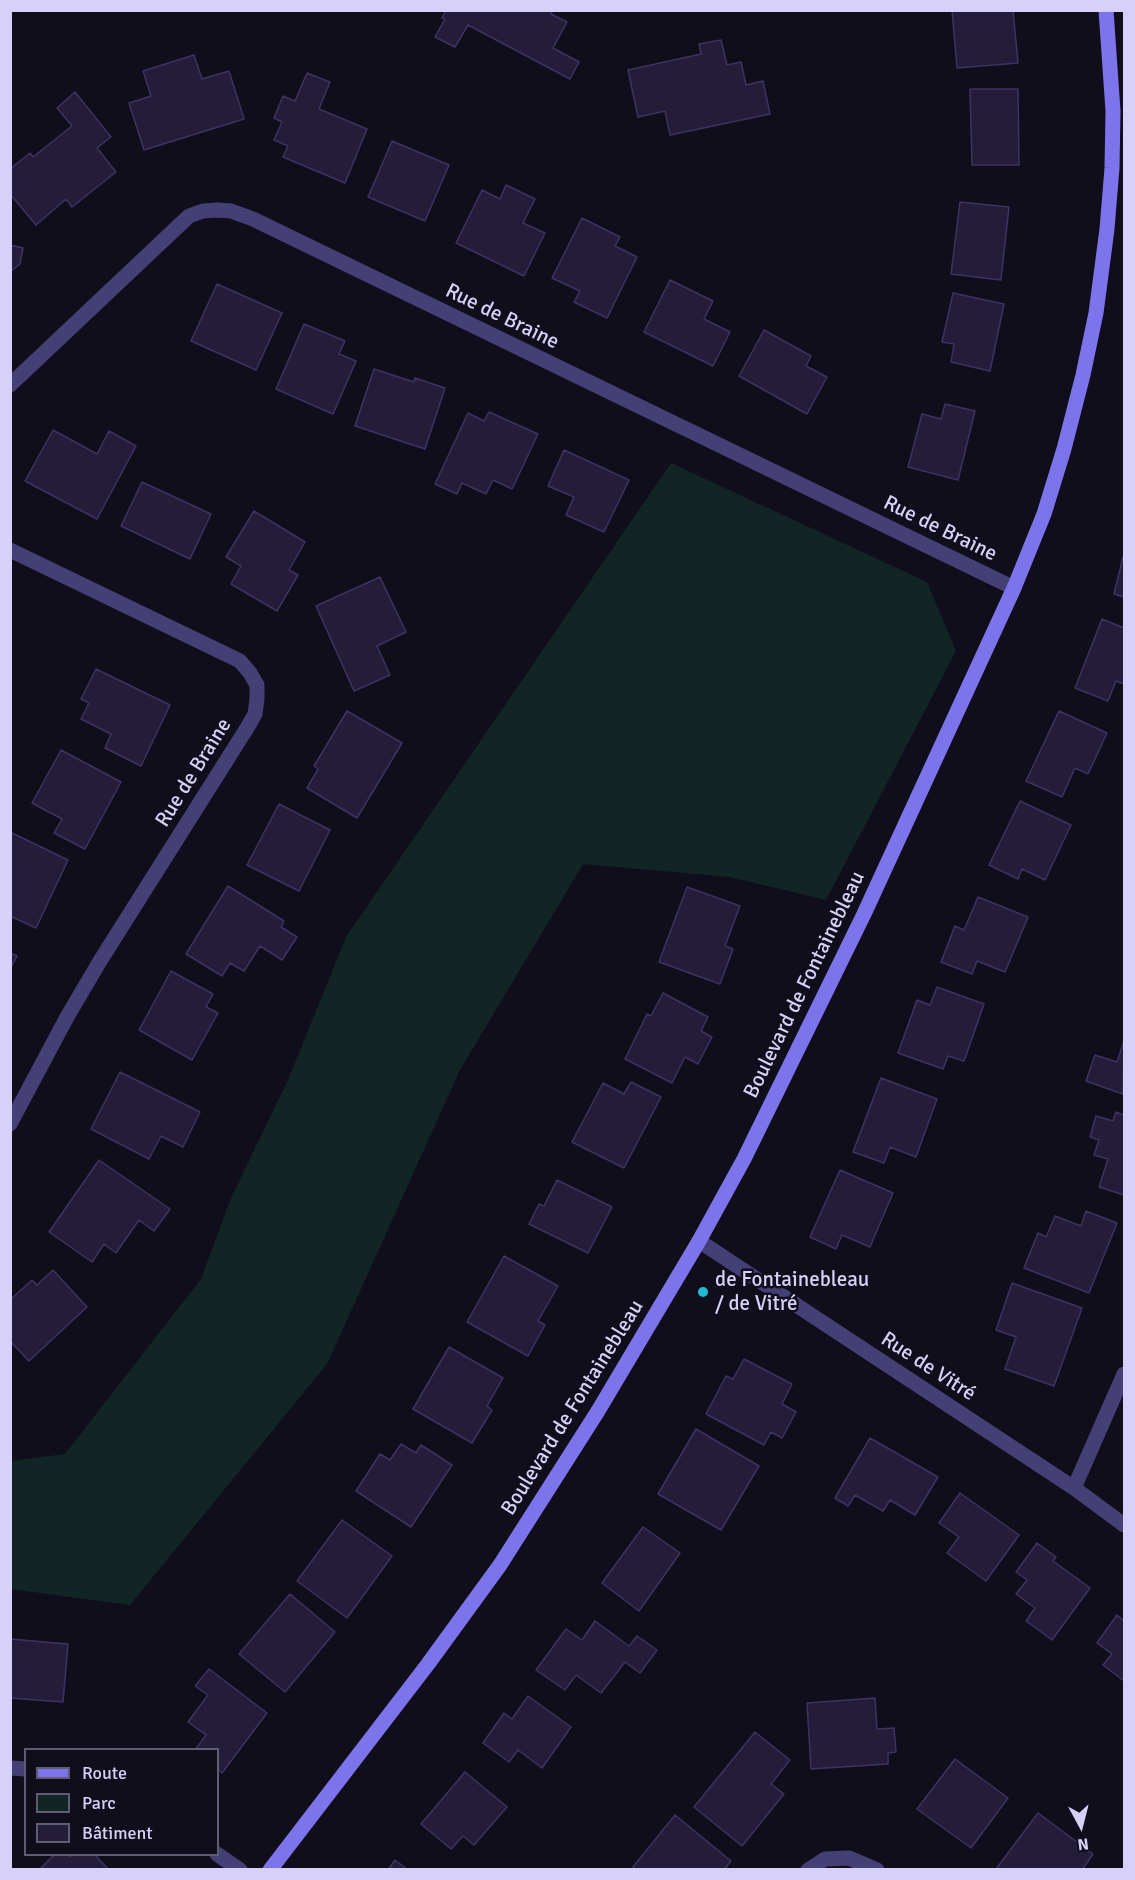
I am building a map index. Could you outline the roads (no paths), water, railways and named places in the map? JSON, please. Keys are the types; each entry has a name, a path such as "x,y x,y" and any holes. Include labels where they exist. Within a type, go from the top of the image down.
{"street":[{"name":"Boulevard de Fontainebleau","path":"270,1869 415,1682 500,1565 615,1384 699,1241 744,1159 844,955 1014,588 1044,514 1064,449 1096,313 1112,168 1113,111 1106,10"},
{"name":"Rue de Braine","path":"10,385 189,216 203,211 231,211 264,224 1014,588"},
{"name":"Rue de Braine","path":"10,550 240,661 257,685 255,714 248,728 100,961 67,1017 10,1124"},
{"name":"Rue de Vitré","path":"699,1241 1074,1488 1125,1525"},
{"path":"1074,1488 1125,1374"},
{"path":"219,1855 240,1869"},
{"path":"808,1869 825,1859 849,1858 877,1869"}],"place":[{"name":"de Fontainebleau / de Vitré","path":"703,1292"}]}
